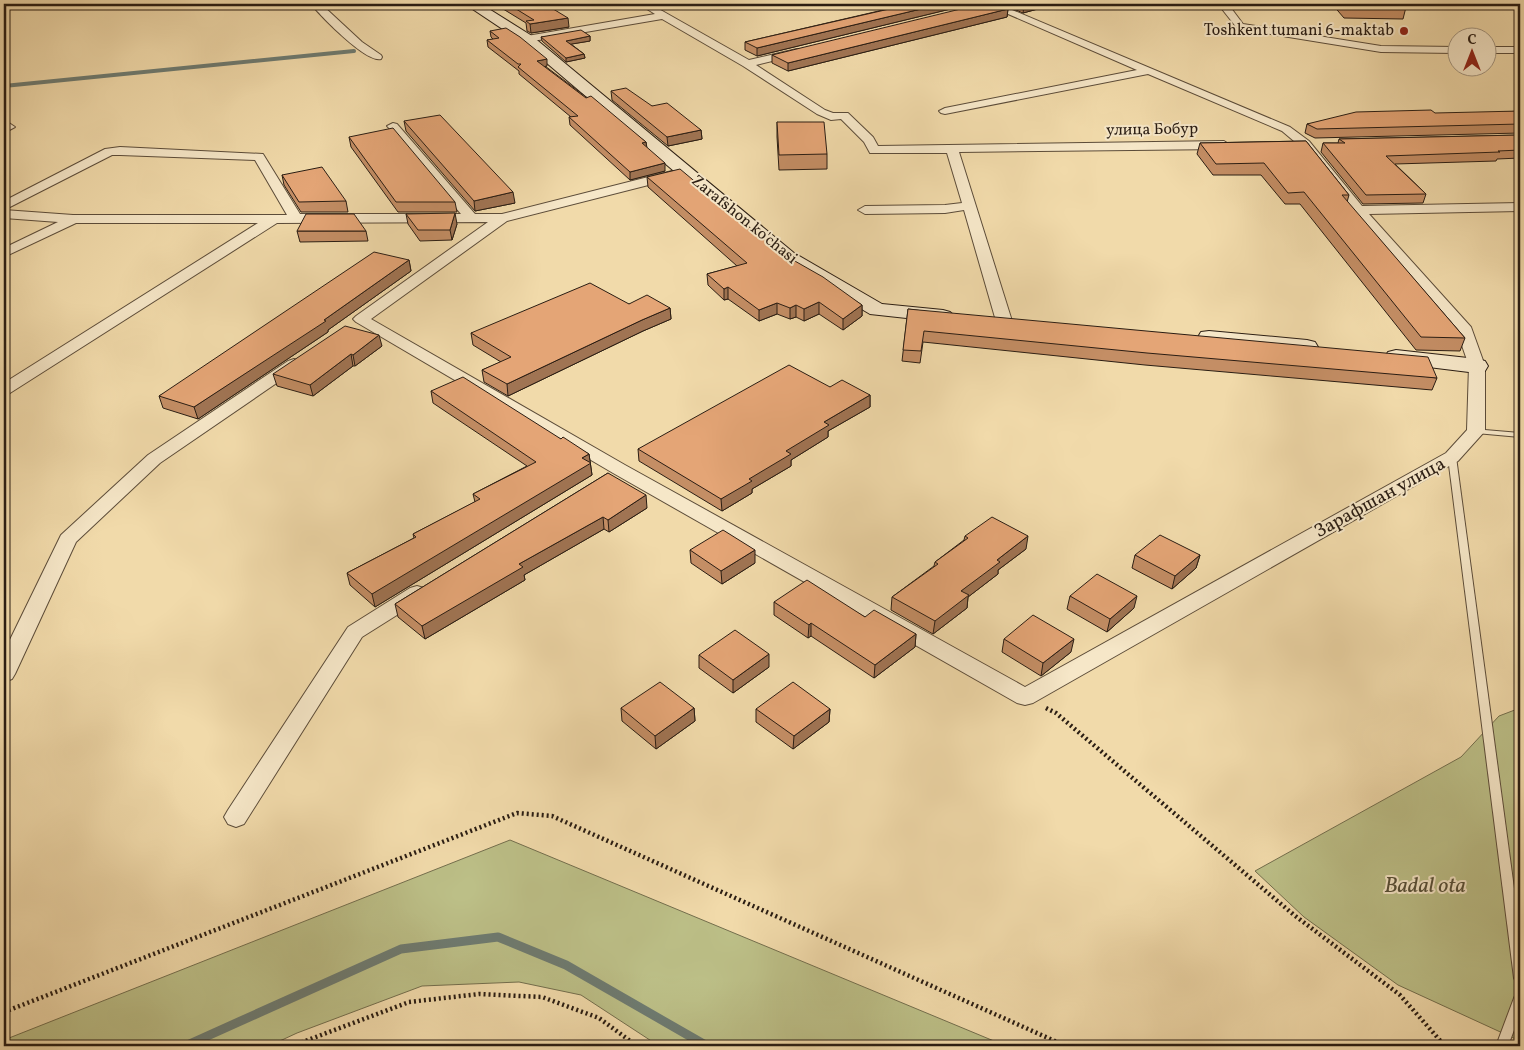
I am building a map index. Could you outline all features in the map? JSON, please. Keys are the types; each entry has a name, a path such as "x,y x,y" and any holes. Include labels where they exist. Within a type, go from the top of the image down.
{"street":[{"path":"316,4 358,44 378,56"},
{"name":"Zarafshon ko'chasi","path":"472,4 527,39 787,258 877,310 1024,322"},
{"path":"647,5 663,4"},
{"path":"1223,4 1240,26 1380,49 1446,50"},
{"path":"647,5 662,16 747,64 821,112 831,117 844,115 869,140 874,150"},
{"path":"986,5 1286,129 1305,144 1358,210 1463,327 1477,366 1476,431"},
{"path":"527,39 662,16"},
{"path":"747,64 805,50"},
{"path":"1496,50 1520,50"},
{"path":"945,111 1148,71"},
{"path":"393,126 471,218"},
{"path":"1286,144 1325,143"},
{"name":"улица Бобур","path":"874,150 1236,145"},
{"path":"952,149 968,206 984,319"},
{"path":"4,206 109,152 259,157 296,219"},
{"path":"4,214 73,219 502,218 684,172"},
{"path":"865,210 945,209 968,206"},
{"path":"1358,210 1520,207"},
{"path":"345,329 502,218"},
{"path":"4,253 73,219"},
{"path":"4,390 273,219"},
{"path":"361,319 611,475 1025,697"},
{"path":"1193,336 1321,348"},
{"path":"1380,355 1477,366"},
{"path":"4,674 68,540 154,459 305,356"},
{"name":"Зарафшан улица","path":"1025,697 1452,457 1476,431"},
{"path":"236,817 355,632 432,584"}],"lane":[{"path":"1476,431 1520,435"},
{"path":"1452,457 1520,978"},
{"path":"1502,1046 1520,998"}],"path":[{"path":"1025,697 1056,713 1294,915 1400,995 1445,1046"},
{"path":"4,1012 517,812 552,816 1066,1046"},
{"path":"292,1046 409,1002 479,994 542,997 599,1018 637,1046"}],"green space":[{"name":"Badal ota","path":"1520,708 1520,1041 1398,985 1304,917 1255,871 1461,757 1499,716"},
{"path":"510,840 1006,1046 659,1046 581,995 519,982 422,986 297,1033 269,1046 4,1046 4,1040"}],"building":[{"path":"508,4 545,4 568,18 530,24 526,21 534,20"},
{"path":"903,4 942,4 757,48 745,42 898,7 896,6"},
{"path":"981,4 995,4 1008,9 788,63 772,55"},
{"path":"1346,4 1403,4 1406,7 1348,6"},
{"path":"506,28 547,59 537,61 586,98 591,96 646,142 642,143 665,163 630,172 569,117 578,116 518,67 521,64 518,64 487,40 499,38 490,31"},
{"path":"581,30 590,36 566,41 584,54 566,58 541,37"},
{"path":"626,88 652,106 667,103 701,130 667,137 611,91"},
{"path":"1431,110 1435,113 1520,111 1520,124 1317,129 1307,124 1356,112"},
{"path":"440,115 513,192 474,201 404,121"},
{"path":"777,122 824,122 827,154 779,155"},
{"path":"393,128 455,202 396,202 349,137"},
{"path":"1520,135 1520,150 1386,156 1426,194 1366,195 1323,143 1345,143 1339,139"},
{"path":"1306,141 1349,195 1342,195 1465,338 1421,337 1304,192 1288,193 1264,163 1216,164 1200,143"},
{"path":"322,167 346,201 299,202 282,175"},
{"path":"680,169 779,252 823,277 862,305 843,319 819,302 804,309 796,305 790,308 777,303 759,310 728,287 724,289 707,274 747,263 647,177"},
{"path":"455,213 450,230 418,230 406,214"},
{"path":"306,214 354,214 366,231 297,231"},
{"path":"374,252 409,260 324,320 326,321 194,407 159,396"},
{"path":"590,283 629,304 647,295 670,308 507,384 482,370 511,357 471,333"},
{"path":"908,309 1428,357 1437,378 1147,353 924,331 921,351 903,350"},
{"path":"345,326 379,335 310,385 273,374"},
{"path":"789,365 830,387 842,380 870,395 824,422 829,425 786,451 791,454 749,479 752,481 721,499 638,449"},
{"path":"463,377 561,439 563,437 589,454 582,458 591,463 372,594 347,573 416,537 413,534 480,499 473,494 536,462 431,391"},
{"path":"608,473 646,495 608,520 603,517 519,564 523,567 422,626 395,604"},
{"path":"992,517 1028,536 997,560 1000,562 961,591 969,595 935,621 892,597 938,564 935,562 968,538 965,536"},
{"path":"723,530 755,550 721,571 690,550"},
{"path":"1160,535 1200,555 1175,576 1135,555"},
{"path":"1097,574 1137,596 1110,619 1070,596"},
{"path":"807,580 865,617 874,610 916,634 875,665 811,623 809,625 774,602"},
{"path":"1033,615 1074,639 1043,663 1004,639"},
{"path":"735,630 769,654 733,680 699,655"},
{"path":"660,682 694,708 655,736 621,708"},
{"path":"793,682 830,709 794,736 756,709"}],"waterway":[{"path":"4,86 354,51"},
{"path":"185,1046 401,949 498,937 566,965 707,1046"}],"place":[{"name":"Toshkent tumani 6-maktab","path":"1404,31"}]}
